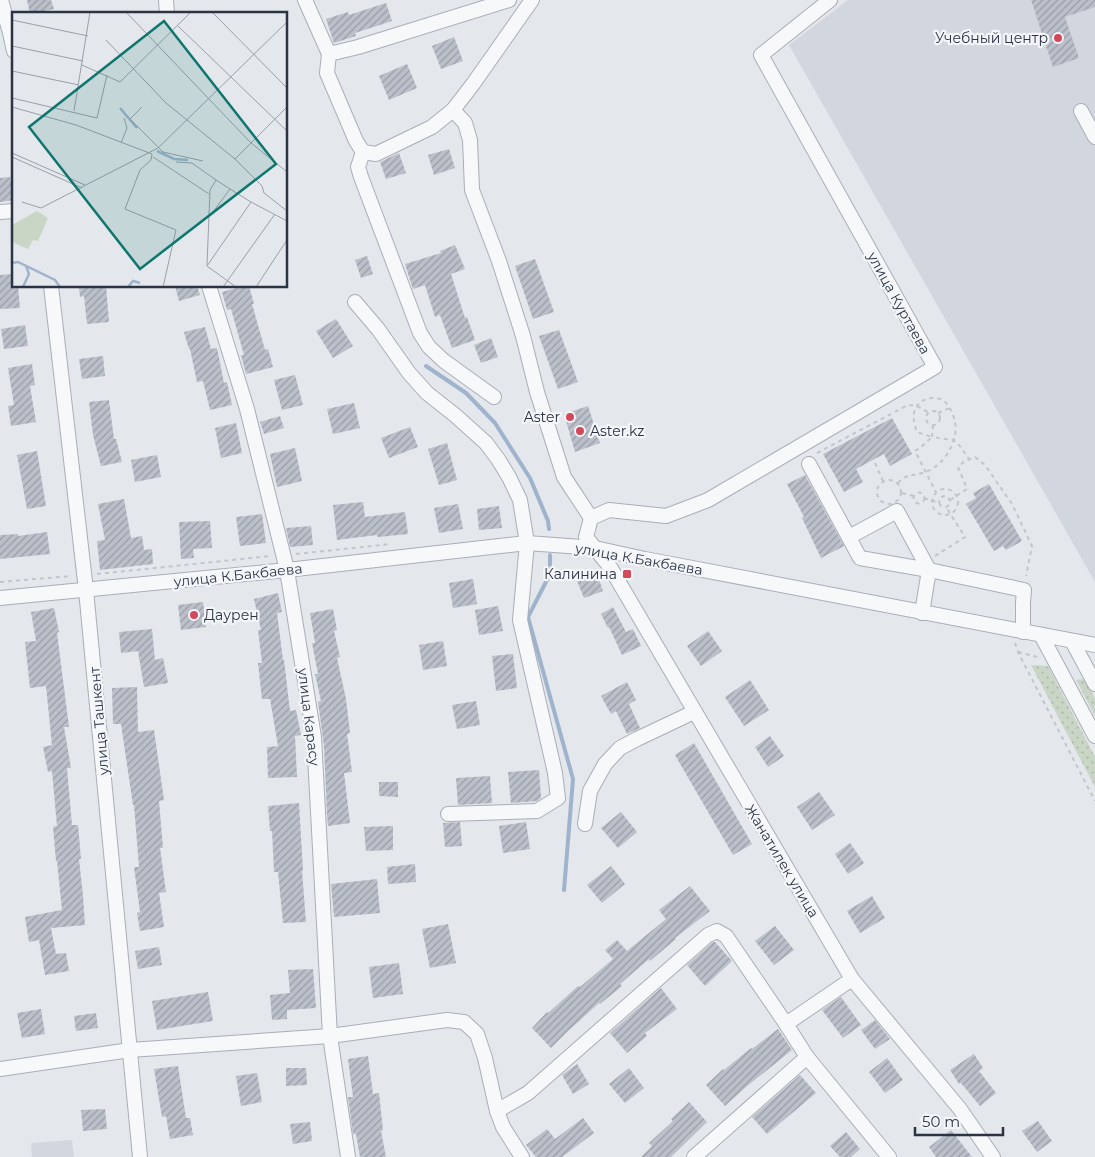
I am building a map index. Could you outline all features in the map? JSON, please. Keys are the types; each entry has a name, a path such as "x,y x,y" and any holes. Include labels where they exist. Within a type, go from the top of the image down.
{"street":[{"path":"1,0 12,42"},
{"path":"305,0 329,54 328,73 356,141 363,152 376,154 432,127 453,110 532,0"},
{"path":"329,54 358,47 509,0"},
{"name":"улица Куртаева","path":"591,518 609,510 666,516 708,500 934,367 761,55 830,0"},
{"path":"453,110 465,123 470,140 472,190 499,261 564,477 591,518 586,537 595,548"},
{"path":"1081,111 1095,137"},
{"path":"363,152 358,167 361,177 420,333 429,347 444,361 494,397"},
{"name":"улица Ташкент","path":"51,288 85,575 140,1157"},
{"name":"улица Карасу","path":"210,288 247,409 287,570 314,737 330,1036 348,1157"},
{"path":"355,302 378,329 409,373 427,393 486,443 509,477 520,500 527,543 520,620 555,773 558,798 537,811 448,814"},
{"path":"809,464 860,558 927,566 1024,590 1023,632"},
{"path":"849,537 897,510 927,566 922,613"},
{"name":"улица К.Бакбаева","path":"0,598 287,570 527,543 595,548 645,560 1095,645"},
{"name":"Жанатилек улица","path":"595,548 610,567 852,979 960,1109 993,1157"},
{"path":"1041,635 1095,736"},
{"path":"1072,641 1095,684"},
{"path":"585,824 590,791 605,764 620,748 694,712"},
{"path":"497,1111 528,1094 708,935 717,931 726,936 807,1057 888,1157"},
{"path":"786,1024 852,979"},
{"path":"0,1070 130,1050 330,1036 447,1020 464,1022 477,1034 486,1058 497,1111 503,1127 522,1157"},
{"path":"694,1157 807,1057"}],"path":[{"path":"898,483 904,476 926,472 935,468 945,457 952,445 953,440 955,432 955,423 950,408 947,403 936,397 926,399 914,411 914,422 917,432 953,440 969,459"},
{"path":"809,464 810,459 817,454 908,405 917,406 928,412"},
{"path":"938,413 950,408"},
{"path":"930,410 938,413 940,416 939,423 933,425 926,422 925,416 930,410"},
{"path":"933,425 932,436 915,451 936,492"},
{"path":"946,507 949,505 950,500 967,488 958,467 965,461 975,457 985,465 1012,504 1032,546 1024,590"},
{"path":"875,463 883,481"},
{"path":"886,479 894,480 898,483 902,493 899,500 892,504 884,504 878,498 876,491 879,483 886,479"},
{"path":"948,489 956,495 959,504 951,515 945,516 934,510 932,498 936,492 948,489"},
{"path":"902,493 914,496 920,493 924,495 924,498 939,502 942,506 946,507 966,537 927,566"},
{"path":"914,496 913,498 916,503 921,504 924,498"},
{"path":"939,502 940,498 944,496 950,500"},
{"path":"0,582 399,544"},
{"path":"1018,652 1095,801"}],"shaded area":[{"path":"848,0 1095,0 1095,582 789,45"},
{"path":"72,1140 74,1157 32,1157 31,1143"}],"green space":[{"path":"1031,665 1048,666 1095,757 1095,787"},
{"path":"1085,679 1095,698 1095,716 1076,680"}],"building":[{"path":"27,0 51,0 54,9 40,12 30,12"},
{"name":"Учебный центр","path":"1031,0 1095,0 1095,7 1065,17 1079,58 1053,67"},
{"path":"386,3 392,21 355,33 356,36 334,43 326,19 348,12 349,15"},
{"path":"454,37 463,61 441,69 432,46"},
{"path":"407,64 417,88 389,100 379,76"},
{"path":"449,149 455,168 434,175 428,155"},
{"path":"399,153 406,173 386,179 380,162"},
{"path":"10,177 12,200 0,202 0,178"},
{"path":"455,245 465,269 451,274 465,318 467,317 475,340 452,348 440,315 435,317 425,285 413,289 405,264 441,253 440,251"},
{"path":"367,256 373,274 361,278 355,260"},
{"path":"535,259 554,312 533,319 515,266"},
{"path":"12,274 12,288 18,288 20,308 0,309 0,275"},
{"path":"79,288 106,288 109,322 87,324 84,296 80,297"},
{"path":"176,288 198,288 200,295 179,301"},
{"path":"237,288 250,288 265,350 268,349 273,367 246,374 241,355 244,355 231,309 227,310 222,292"},
{"path":"336,319 353,346 333,358 316,331"},
{"path":"25,325 28,346 4,349 1,329"},
{"path":"205,327 211,349 217,348 224,383 227,382 232,405 210,410 203,381 197,382 190,349 184,332"},
{"path":"559,330 578,382 558,389 539,336"},
{"path":"491,338 498,357 481,363 474,345"},
{"path":"103,356 105,376 82,379 79,359"},
{"path":"32,364 35,385 30,386 36,422 11,426 8,406 14,405 8,368"},
{"path":"295,375 303,405 282,410 274,380"},
{"path":"109,400 114,439 116,439 122,462 101,466 93,435 89,402"},
{"path":"354,403 360,428 333,434 327,409"},
{"path":"588,406 600,443 575,452 564,414"},
{"path":"280,416 284,428 264,434 260,422"},
{"path":"892,418 912,454 890,466 884,454 856,469 863,482 844,492 823,454"},
{"path":"236,423 242,453 221,458 215,428"},
{"path":"410,427 418,447 389,458 381,438"},
{"path":"447,443 457,480 439,485 428,449"},
{"path":"295,448 302,481 277,487 270,454"},
{"path":"37,451 46,506 27,509 17,455"},
{"path":"157,455 161,477 135,482 131,460"},
{"path":"805,475 844,546 821,558 802,518 804,517 787,484"},
{"path":"989,484 1022,541 1006,550 1003,546 994,551 966,504 976,498 973,493"},
{"path":"124,499 131,538 142,536 144,550 152,549 153,564 100,570 97,541 105,540 98,504"},
{"path":"363,502 365,517 405,512 408,534 378,537 377,535 337,540 333,505"},
{"path":"458,504 463,529 439,533 434,508"},
{"path":"499,506 502,528 479,530 477,509"},
{"path":"262,514 266,543 240,546 236,517"},
{"path":"210,521 212,548 193,549 194,558 181,559 179,522"},
{"path":"311,526 313,545 290,547 286,528"},
{"path":"47,532 50,554 0,559 0,535 18,534 18,536"},
{"path":"597,574 603,591 584,598 577,581"},
{"path":"473,579 477,604 453,608 449,583"},
{"path":"278,593 282,612 277,613 290,711 296,710 301,735 295,736 297,777 268,778 267,747 278,746 270,699 262,699 258,663 262,663 258,630 261,630 254,599"},
{"path":"203,602 206,627 181,630 178,605"},
{"path":"498,606 503,631 479,635 475,610"},
{"path":"613,607 626,632 633,629 641,646 622,655 601,614"},
{"path":"54,608 59,632 57,633 69,727 64,727 71,768 67,768 72,825 78,825 85,925 51,928 56,954 66,953 69,971 45,975 39,940 29,942 25,917 62,910 53,827 57,826 52,771 48,772 43,747 52,745 46,686 30,688 25,642 36,641 31,612"},
{"path":"333,609 337,630 334,631 340,657 337,658 346,699 350,733 347,734 352,772 344,773 350,823 328,826 324,746 318,702 321,701 315,674 318,674 312,643 315,643 310,613"},
{"path":"152,629 155,660 163,658 168,683 144,687 138,651 121,653 119,632"},
{"path":"708,631 722,651 701,666 687,646"},
{"path":"443,641 447,666 423,670 419,645"},
{"path":"513,654 517,688 496,691 492,656"},
{"path":"750,680 769,710 744,726 725,697"},
{"path":"627,682 636,700 629,704 640,728 627,734 616,711 611,714 601,696"},
{"path":"137,687 138,732 154,730 164,800 159,801 163,848 160,848 166,892 159,893 164,927 140,931 137,913 140,912 134,867 139,867 134,805 121,724 113,724 112,688"},
{"path":"476,701 480,725 457,729 452,705"},
{"path":"770,736 784,756 768,767 755,747"},
{"path":"694,743 752,844 733,855 675,755"},
{"path":"539,770 541,798 537,801 511,803 508,772"},
{"path":"490,776 492,803 458,805 456,778"},
{"path":"379,782 398,782 398,797 379,796"},
{"path":"819,792 835,815 812,830 797,807"},
{"path":"299,803 306,922 283,923 278,872 274,872 272,831 270,831 268,806"},
{"path":"621,812 637,832 618,848 601,828"},
{"path":"460,822 462,846 445,847 443,823"},
{"path":"526,822 530,849 503,853 499,826"},
{"path":"393,826 393,850 366,851 364,827"},
{"path":"850,843 864,863 848,874 835,854"},
{"path":"415,864 416,882 388,884 387,867"},
{"path":"611,866 625,884 602,903 587,885"},
{"path":"377,879 380,913 334,917 331,884"},
{"path":"690,886 710,911 675,938 650,961 649,959 620,984 622,986 599,1003 551,1048 532,1028 547,1012 613,959 605,950 617,940 627,951 666,919 659,910"},
{"path":"872,896 885,918 860,933 847,911"},
{"path":"448,924 456,963 430,968 422,929"},
{"path":"775,926 794,950 774,965 755,941"},
{"path":"713,942 732,961 705,986 687,965"},
{"path":"159,947 162,965 138,969 135,951"},
{"path":"399,963 403,994 373,998 369,967"},
{"path":"313,969 316,1008 287,1010 287,1019 272,1020 270,995 290,993 288,970"},
{"path":"661,988 677,1009 645,1033 647,1036 627,1053 610,1033"},
{"path":"208,992 213,1021 157,1030 152,1001"},
{"path":"841,997 861,1025 843,1038 822,1010"},
{"path":"41,1009 45,1034 22,1038 17,1013"},
{"path":"96,1013 98,1028 76,1031 74,1016"},
{"path":"875,1020 890,1039 875,1049 861,1030"},
{"path":"778,1029 792,1050 725,1106 706,1085 723,1069"},
{"path":"974,1054 983,1068 979,1071 996,1093 980,1106 961,1083 959,1084 950,1070"},
{"path":"368,1056 373,1094 379,1093 383,1130 381,1131 386,1157 360,1157 356,1134 353,1134 348,1097 353,1097 348,1059"},
{"path":"887,1058 903,1080 885,1093 869,1072"},
{"path":"577,1064 589,1084 573,1094 562,1075"},
{"path":"178,1066 186,1118 190,1118 193,1135 170,1139 166,1116 162,1117 154,1069"},
{"path":"286,1068 306,1068 307,1085 286,1086"},
{"path":"629,1068 644,1088 625,1103 609,1084"},
{"path":"257,1073 262,1102 241,1106 236,1076"},
{"path":"800,1075 816,1093 767,1134 752,1117"},
{"path":"689,1102 707,1122 671,1157 641,1157 652,1146 649,1143 673,1121 671,1119"},
{"path":"105,1109 107,1129 83,1131 81,1110"},
{"path":"583,1118 594,1133 562,1157 536,1157 526,1145 547,1129 555,1139"},
{"path":"1038,1121 1052,1141 1037,1152 1022,1131"},
{"path":"310,1122 312,1141 293,1144 290,1124"},
{"path":"951,1130 972,1157 936,1157 929,1147"},
{"path":"846,1132 860,1149 851,1157 840,1157 830,1146"}],"waterway":[{"path":"426,366 466,393 495,423 530,478 548,521 549,529"},
{"path":"550,555 550,574 528,617 573,779 564,890"}],"place":[{"name":"Учебный центр","path":"1058,38"},
{"name":"Aster","path":"570,417"},
{"name":"Aster.kz","path":"580,431"},
{"name":"Калинина","path":"627,574"},
{"name":"Даурен","path":"194,615"}]}
